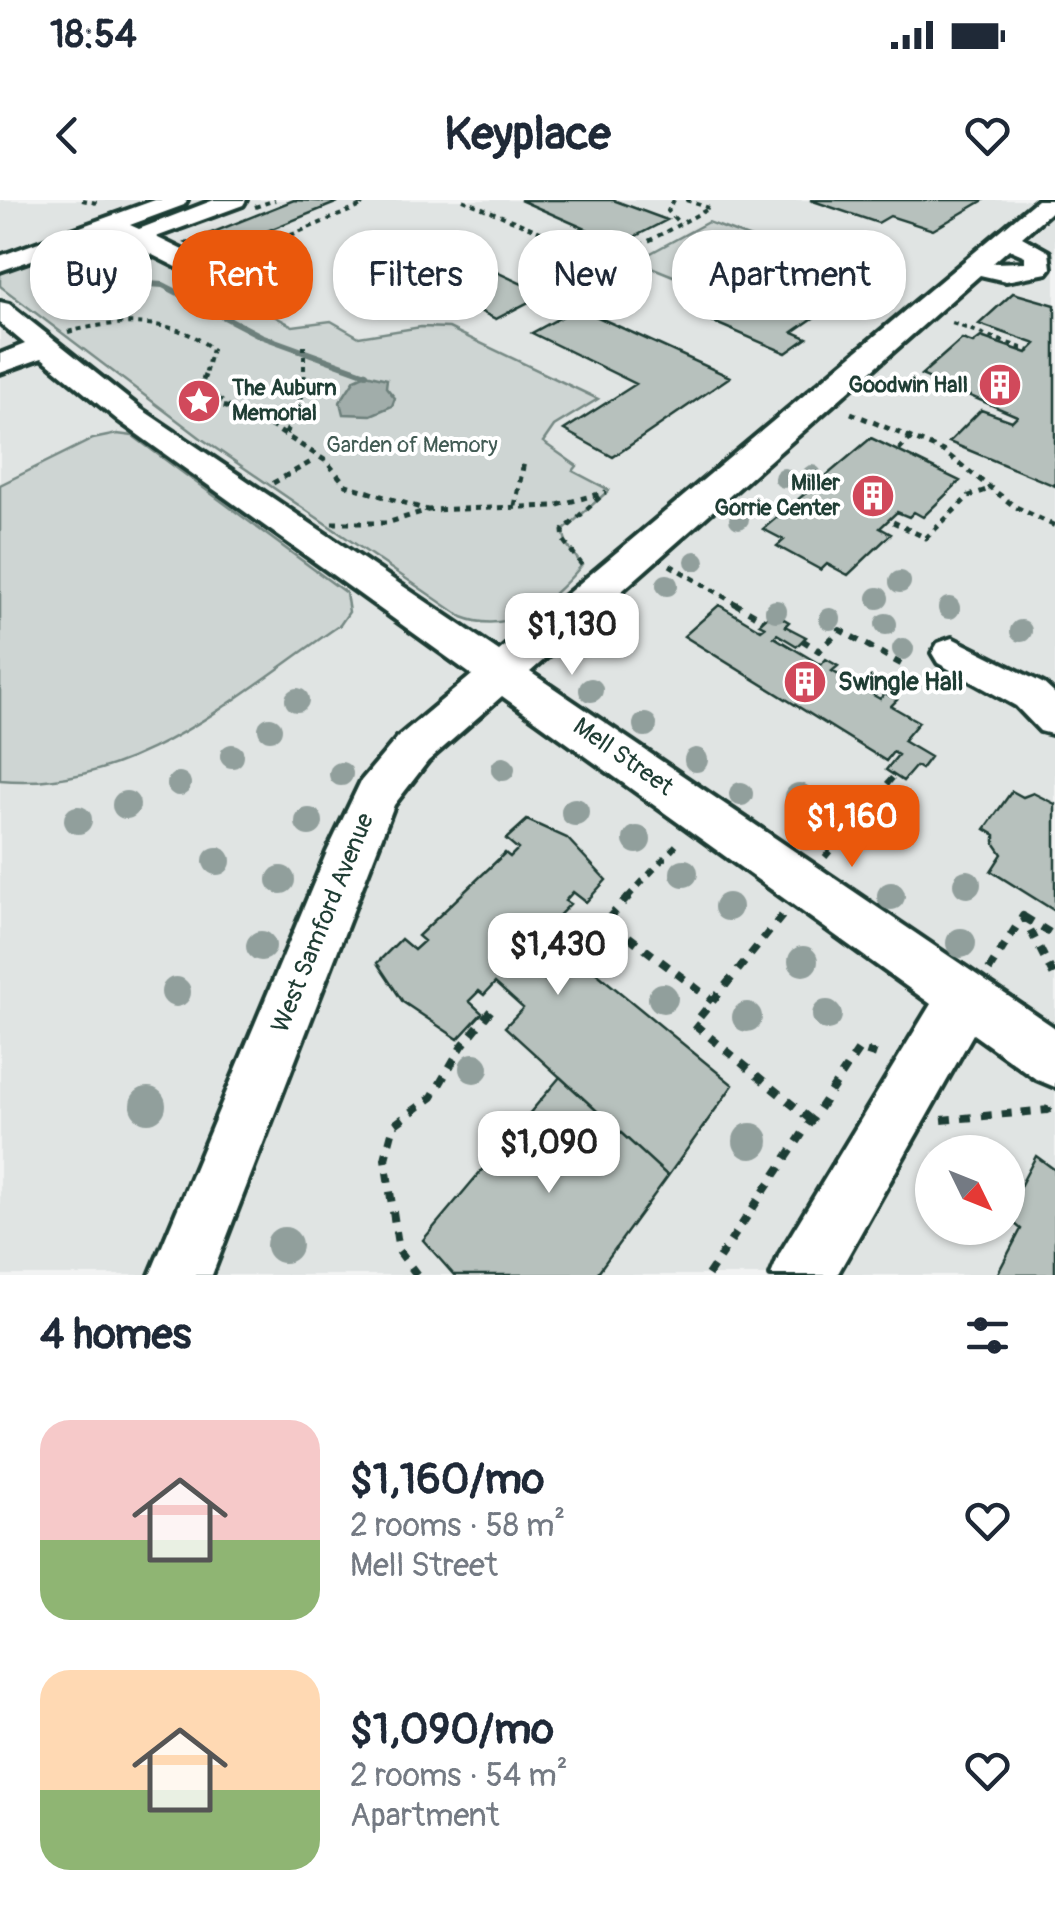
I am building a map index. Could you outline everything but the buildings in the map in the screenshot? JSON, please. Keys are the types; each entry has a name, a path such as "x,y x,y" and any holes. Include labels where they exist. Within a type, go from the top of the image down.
{"street":[{"path":"0,264 176,200"},
{"path":"152,231 234,200"},
{"name":"West Samford Avenue","path":"182,1275 350,852 377,794 413,749 1051,200"},
{"path":"110,224 125,230"},
{"name":"Mell Street","path":"0,310 52,340 130,415 500,671 976,985 1053,1083"},
{"path":"0,364 52,340"},
{"path":"952,653 1030,695 1055,720"},
{"path":"802,1275 976,985"}],"path":[{"path":"463,200 536,230"},
{"path":"674,200 668,211 680,224"},
{"path":"652,239 710,208 686,200"},
{"path":"303,230 364,205 356,201"},
{"path":"52,340 104,323 172,328 199,338 212,349 211,363 199,383 198,394 206,403 231,408"},
{"path":"952,323 1030,351"},
{"path":"285,434 299,409 306,364 304,344"},
{"path":"199,383 242,418 285,434 294,444 326,462 346,485 428,510"},
{"path":"252,421 276,420 299,409"},
{"path":"852,413 943,451 1014,506 1055,526"},
{"path":"898,450 911,438"},
{"path":"281,479 311,462"},
{"path":"515,506 524,462"},
{"path":"892,522 926,538 969,496 992,488"},
{"path":"324,525 339,521 387,523 428,510 554,506 606,492 562,531 564,542 582,565"},
{"path":"666,563 764,620"},
{"path":"802,640 819,650 840,630 908,668"},
{"path":"824,857 894,776"},
{"path":"680,842 607,920 713,1001"},
{"path":"782,916 694,1024 811,1120"},
{"path":"976,985 1023,916"},
{"path":"1023,916 1055,936"},
{"path":"1023,916 1055,978"},
{"path":"417,1275 399,1250 385,1159 394,1125 432,1097 462,1046 492,1008"},
{"path":"708,1275 858,1049 886,1058 895,1042"},
{"path":"940,1120 1048,1110 1053,1083"}],"shaded area":[{"path":"0,200 1055,200 1055,1275 0,1275"},
{"path":"366,374 387,379 386,387 395,398 392,406 371,415 343,414 340,402 355,379"}],"green space":[{"path":"708,222 729,230 693,230"},
{"path":"672,242 672,276 652,267 652,252"},
{"name":"Garden of Memory","path":"152,252 172,263 172,320 282,320 293,326 331,321 359,337 421,327 449,328 598,399 554,426 543,442 577,466 573,471 609,490 563,531 567,545 582,565 557,591 513,619 480,622 462,617 202,439 45,320 152,320"},
{"name":"Garden of Memory","path":"30,263 30,309 0,286 0,273"},
{"path":"117,434 133,436 346,593 349,612 340,625 222,708 139,755 94,771 48,780 0,780 0,485 93,439"}],"waterway":[{"path":"152,284 163,285 261,336 366,374"}],"place":[{"name":"Goodwin Hall","path":"1000,385"},
{"name":"The Auburn Memorial","path":"199,401"},
{"name":"Miller Gorrie Center","path":"873,496"},
{"name":"Swingle Hall","path":"805,682"}]}
